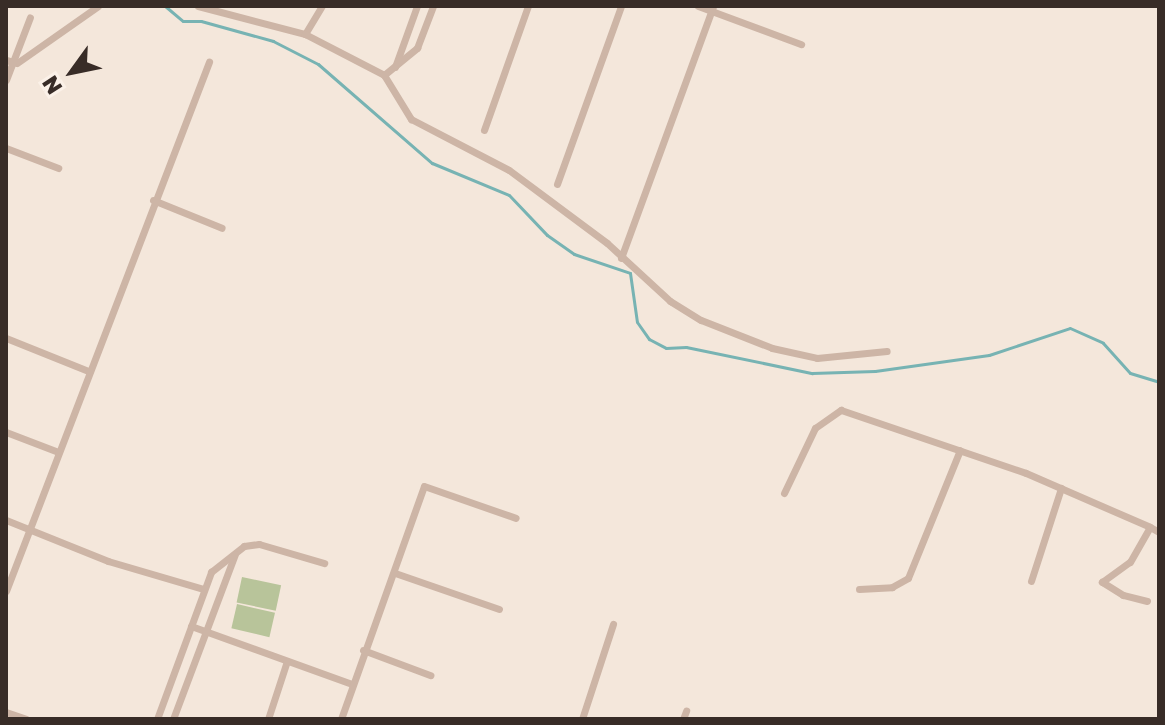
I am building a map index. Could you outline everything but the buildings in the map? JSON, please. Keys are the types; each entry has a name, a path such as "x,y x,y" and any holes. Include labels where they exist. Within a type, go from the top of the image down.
{"street":[{"path":"9,61 98,6"},
{"path":"198,6 224,9 305,34 384,75 411,119 509,170 621,258 670,301 730,334 817,358 887,351"},
{"path":"305,34 322,6"},
{"path":"395,69 417,6"},
{"path":"384,75 417,48 433,6"},
{"path":"484,130 528,6"},
{"path":"557,184 621,6"},
{"path":"698,6 712,8 801,44"},
{"path":"621,258 712,8"},
{"path":"6,80 9,61 30,17"},
{"path":"6,591 153,200 209,62"},
{"path":"6,148 58,168"},
{"path":"153,200 222,228"},
{"path":"6,338 88,371"},
{"path":"784,493 815,428 836,410 960,450 1061,488 1159,532"},
{"path":"6,432 58,452"},
{"path":"859,589 892,587 908,578 960,450"},
{"path":"341,719 363,650 395,573 424,486 516,518"},
{"path":"1031,581 1061,488"},
{"path":"6,520 108,561 203,589"},
{"path":"1147,601 1123,595 1102,582 1130,562 1150,527"},
{"path":"157,719 211,572 236,552 259,544 324,563"},
{"path":"173,719 236,552"},
{"path":"395,573 499,609"},
{"path":"582,719 613,624"},
{"path":"191,626 352,684"},
{"path":"363,650 430,675"},
{"path":"268,719 287,661"},
{"path":"6,712 26,719"}],"green space":[{"path":"242,577 281,585 276,611 237,602"},
{"path":"237,604 275,613 269,637 231,628"}],"waterway":[{"path":"165,6 183,21 201,21 273,41 318,64 432,163 509,195 547,235 574,254 630,273 637,322 649,339 666,348 686,347 812,373 875,371 989,355 1070,328 1103,343 1130,373 1159,382"}]}
